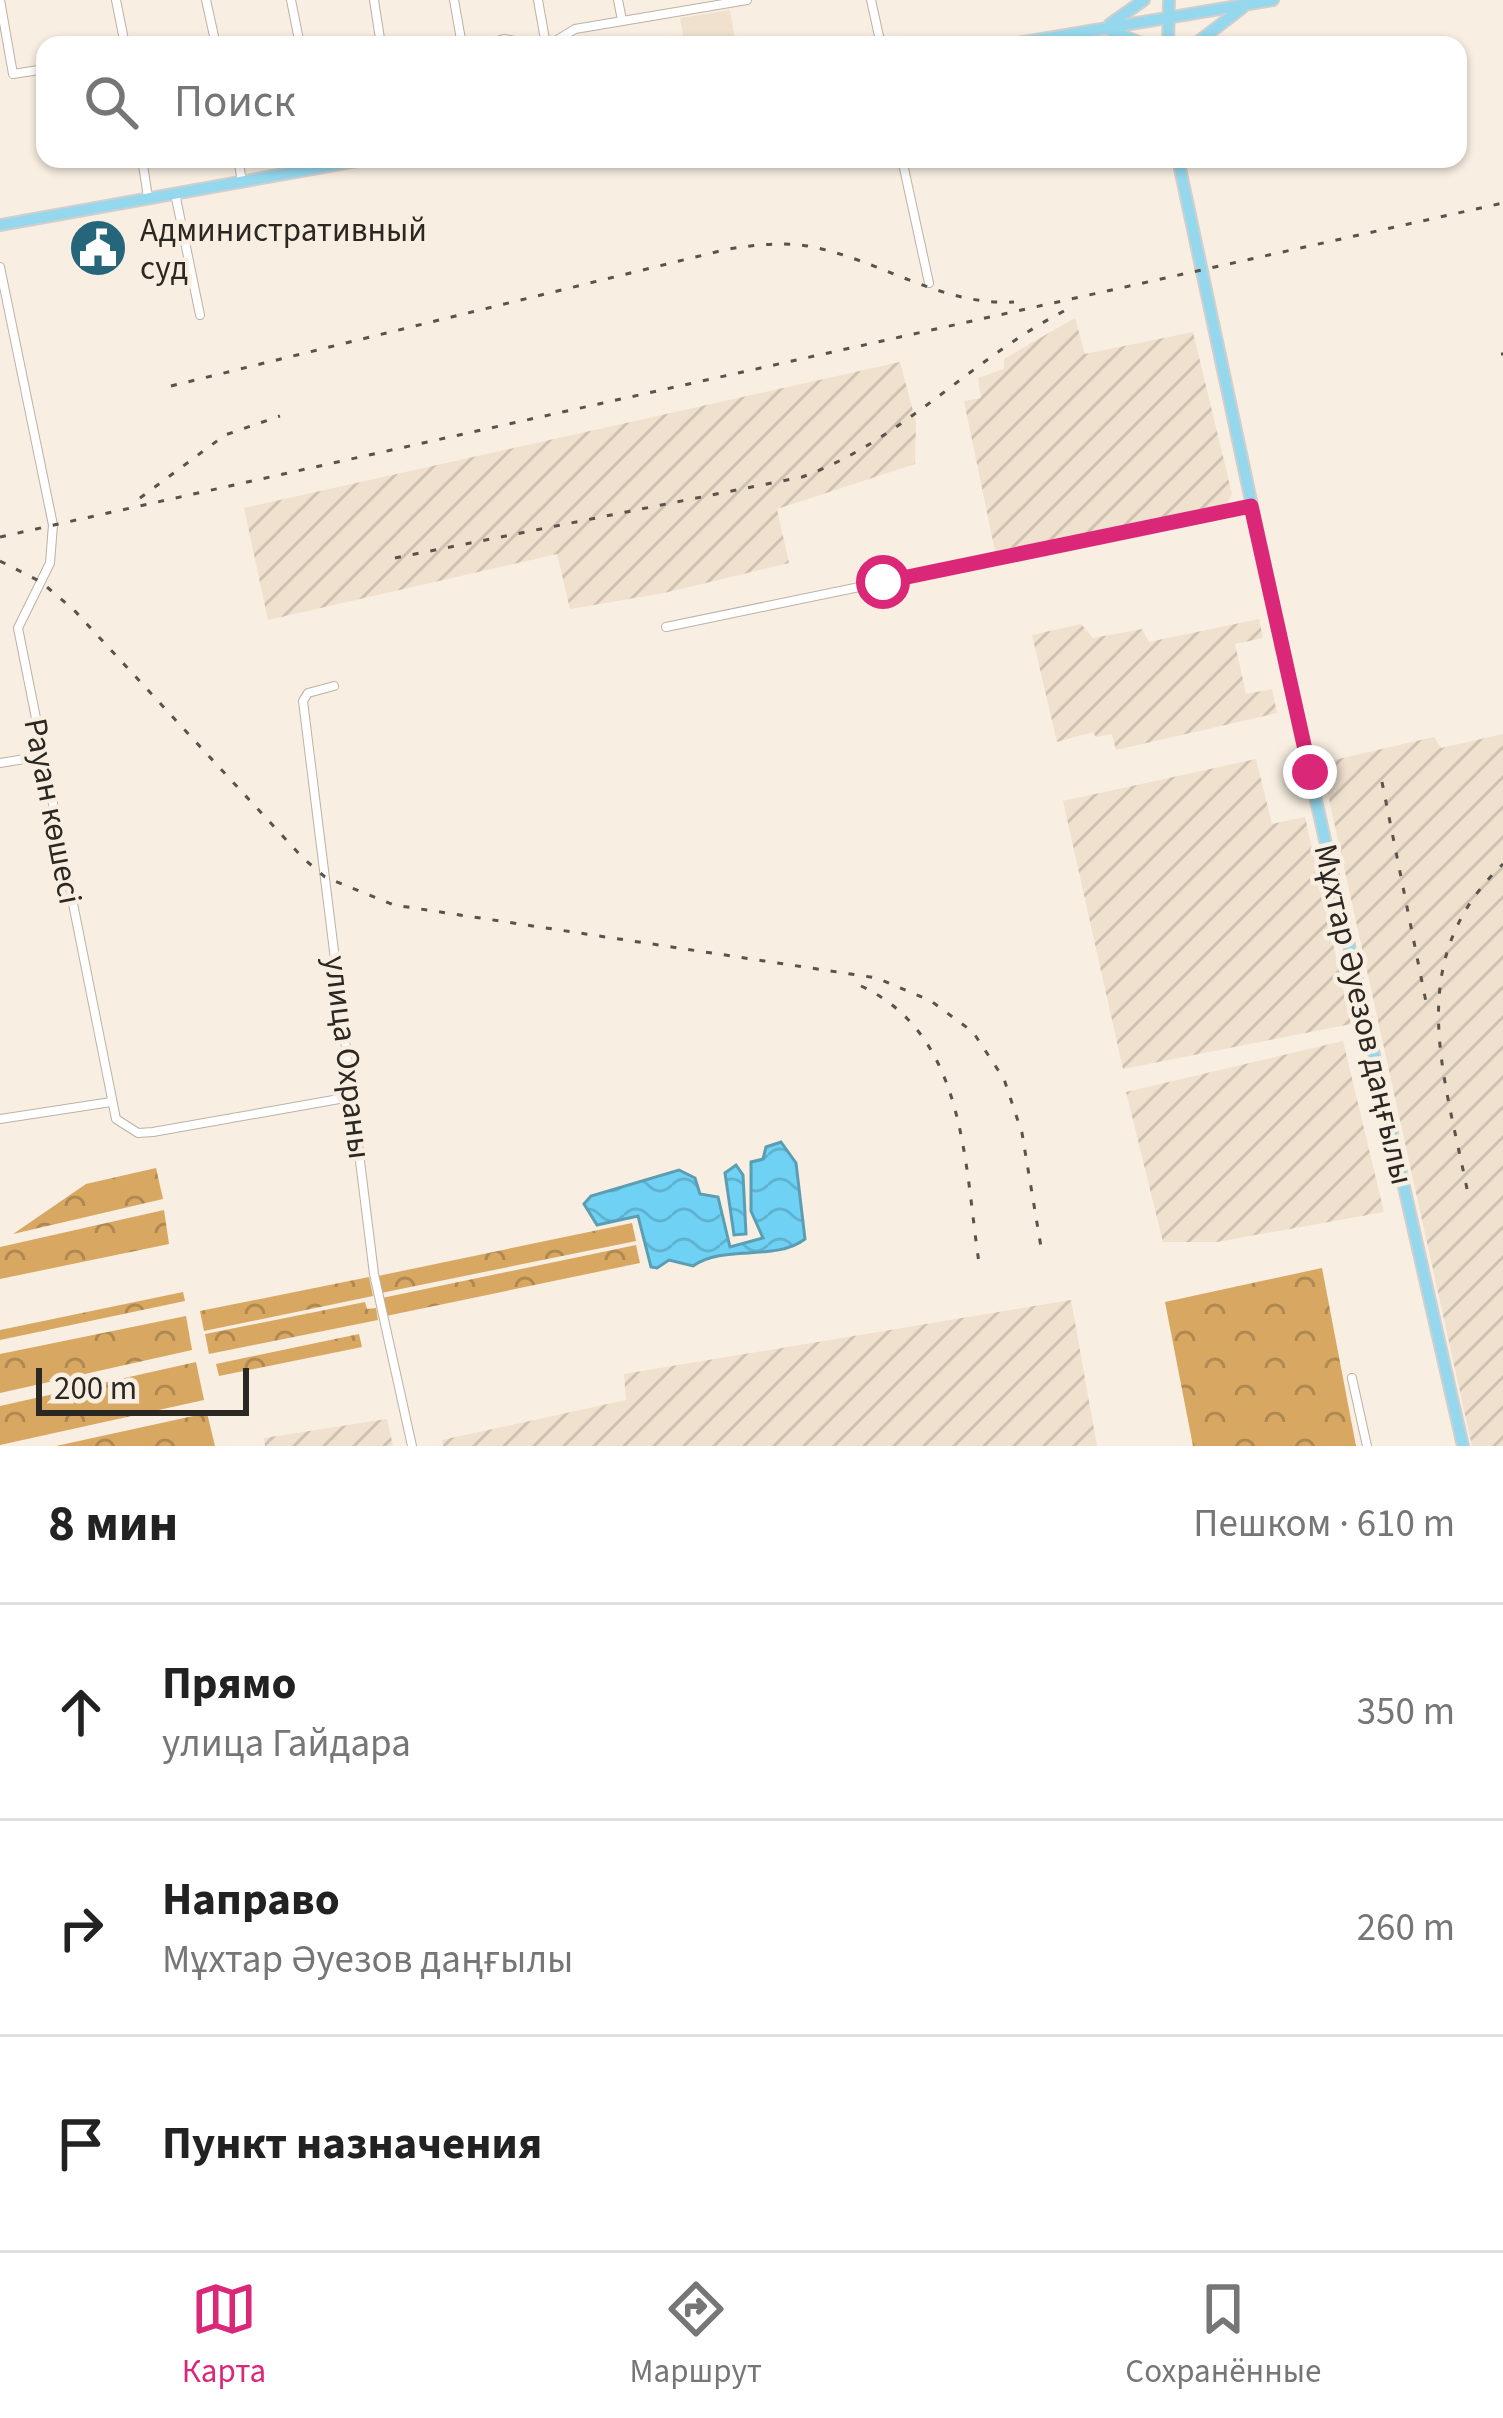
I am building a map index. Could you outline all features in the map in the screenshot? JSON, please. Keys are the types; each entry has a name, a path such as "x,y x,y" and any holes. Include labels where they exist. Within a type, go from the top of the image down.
{"main road":[{"path":"1092,31 1144,0"},
{"path":"1168,36 1169,0"},
{"path":"1214,0 1265,1"},
{"path":"1061,36 1265,1"},
{"path":"1205,36 1230,15 1265,1"},
{"path":"1092,31 1130,36"},
{"path":"0,225 319,168"},
{"name":"Мұхтар Әуезов даңғылы","path":"1180,168 1251,506 1463,1446"}],"street":[{"path":"0,0 13,74 36,70"},
{"path":"116,0 122,36"},
{"path":"206,0 214,36"},
{"path":"291,0 297,36"},
{"path":"374,0 380,36"},
{"path":"454,0 460,36"},
{"path":"538,0 543,36"},
{"path":"618,0 622,20"},
{"path":"561,36 575,29 692,5 747,0"},
{"path":"871,0 879,36"},
{"path":"143,168 148,197"},
{"path":"240,168 242,182"},
{"path":"904,168 929,283"},
{"path":"175,192 200,315"},
{"name":"Рауан көшесі","path":"0,267 53,525 50,563 18,628 112,1102"},
{"path":"0,333 13,329"},
{"path":"666,626 1251,506"},
{"name":"улица Охраны","path":"334,686 308,693 303,701 356,1096 374,1274 412,1446"},
{"path":"0,763 43,756"},
{"path":"0,1117 112,1102 116,1119 138,1133 356,1096"},
{"path":"1352,1378 1367,1446"}],"shaded area":[{"path":"730,10 734,36 683,36 680,18"},
{"path":"1075,318 1085,354 1193,332 1232,494 1226,505 995,551 964,401 981,398 978,378 1004,369 1004,359"},
{"path":"900,362 916,422 915,464 777,509 789,563 664,593 570,609 557,554 268,620 244,508"},
{"path":"1259,619 1263,638 1235,644 1246,694 1272,689 1277,713 1116,750 1112,734 1096,737 1093,732 1057,742 1032,635 1081,624 1093,638 1142,629 1149,642"},
{"path":"1503,734 1503,1446 1472,1446 1321,763 1434,737 1441,748"},
{"path":"1256,759 1272,824 1305,817 1351,1024 1123,1069 1063,801"},
{"path":"1343,1041 1384,1212 1217,1242 1163,1242 1126,1092"},
{"path":"1071,1300 1097,1446 443,1446 442,1440 626,1400 624,1374"},
{"path":"387,1419 393,1446 265,1446 264,1438"}],"green space":[{"path":"156,1168 163,1199 13,1234 86,1184"},
{"path":"164,1210 169,1244 0,1279 0,1247"},
{"path":"632,1223 636,1241 381,1293 378,1276"},
{"path":"636,1245 640,1263 386,1316 382,1298"},
{"path":"1322,1268 1356,1446 1193,1446 1165,1302"},
{"path":"369,1277 373,1296 204,1331 200,1311"},
{"path":"183,1292 185,1301 0,1340 0,1330"},
{"path":"365,1302 367,1309 376,1308 378,1320 209,1354 205,1334"},
{"path":"186,1316 192,1350 0,1393 0,1354"},
{"path":"359,1334 362,1347 219,1376 216,1364"},
{"path":"196,1362 204,1400 0,1445 0,1406"},
{"path":"207,1413 215,1446 56,1446"}],"water":[{"path":"781,1142 796,1163 805,1239 793,1246 719,1256 693,1266 669,1260 651,1267 638,1216 597,1225 584,1204 591,1196 679,1170 695,1178 700,1194 718,1197 730,1247 763,1238 751,1211 751,1162 763,1159 766,1147"},
{"path":"736,1165 743,1175 746,1234 734,1235 725,1173"}],"railway":[{"path":"0,537 1503,203"},
{"path":"171,386 760,245 813,247 962,297 1014,302"},
{"path":"395,558 802,477 874,441 1005,347 1074,306"},
{"path":"140,498 225,435 280,416"},
{"path":"0,561 41,582 74,610 325,877 394,905 877,978 931,1001 973,1032 1004,1079 1022,1133 1042,1253"},
{"path":"1382,782 1427,1007"},
{"path":"1467,1189 1441,1059 1441,977 1452,938 1472,901 1503,864"},
{"path":"861,986 896,1008 922,1036 941,1069 963,1144 979,1263"}],"place":[{"name":"Административный суд","path":"98,248"}],"route":[{"path":"883,582 1251,506 1310,772"}]}
